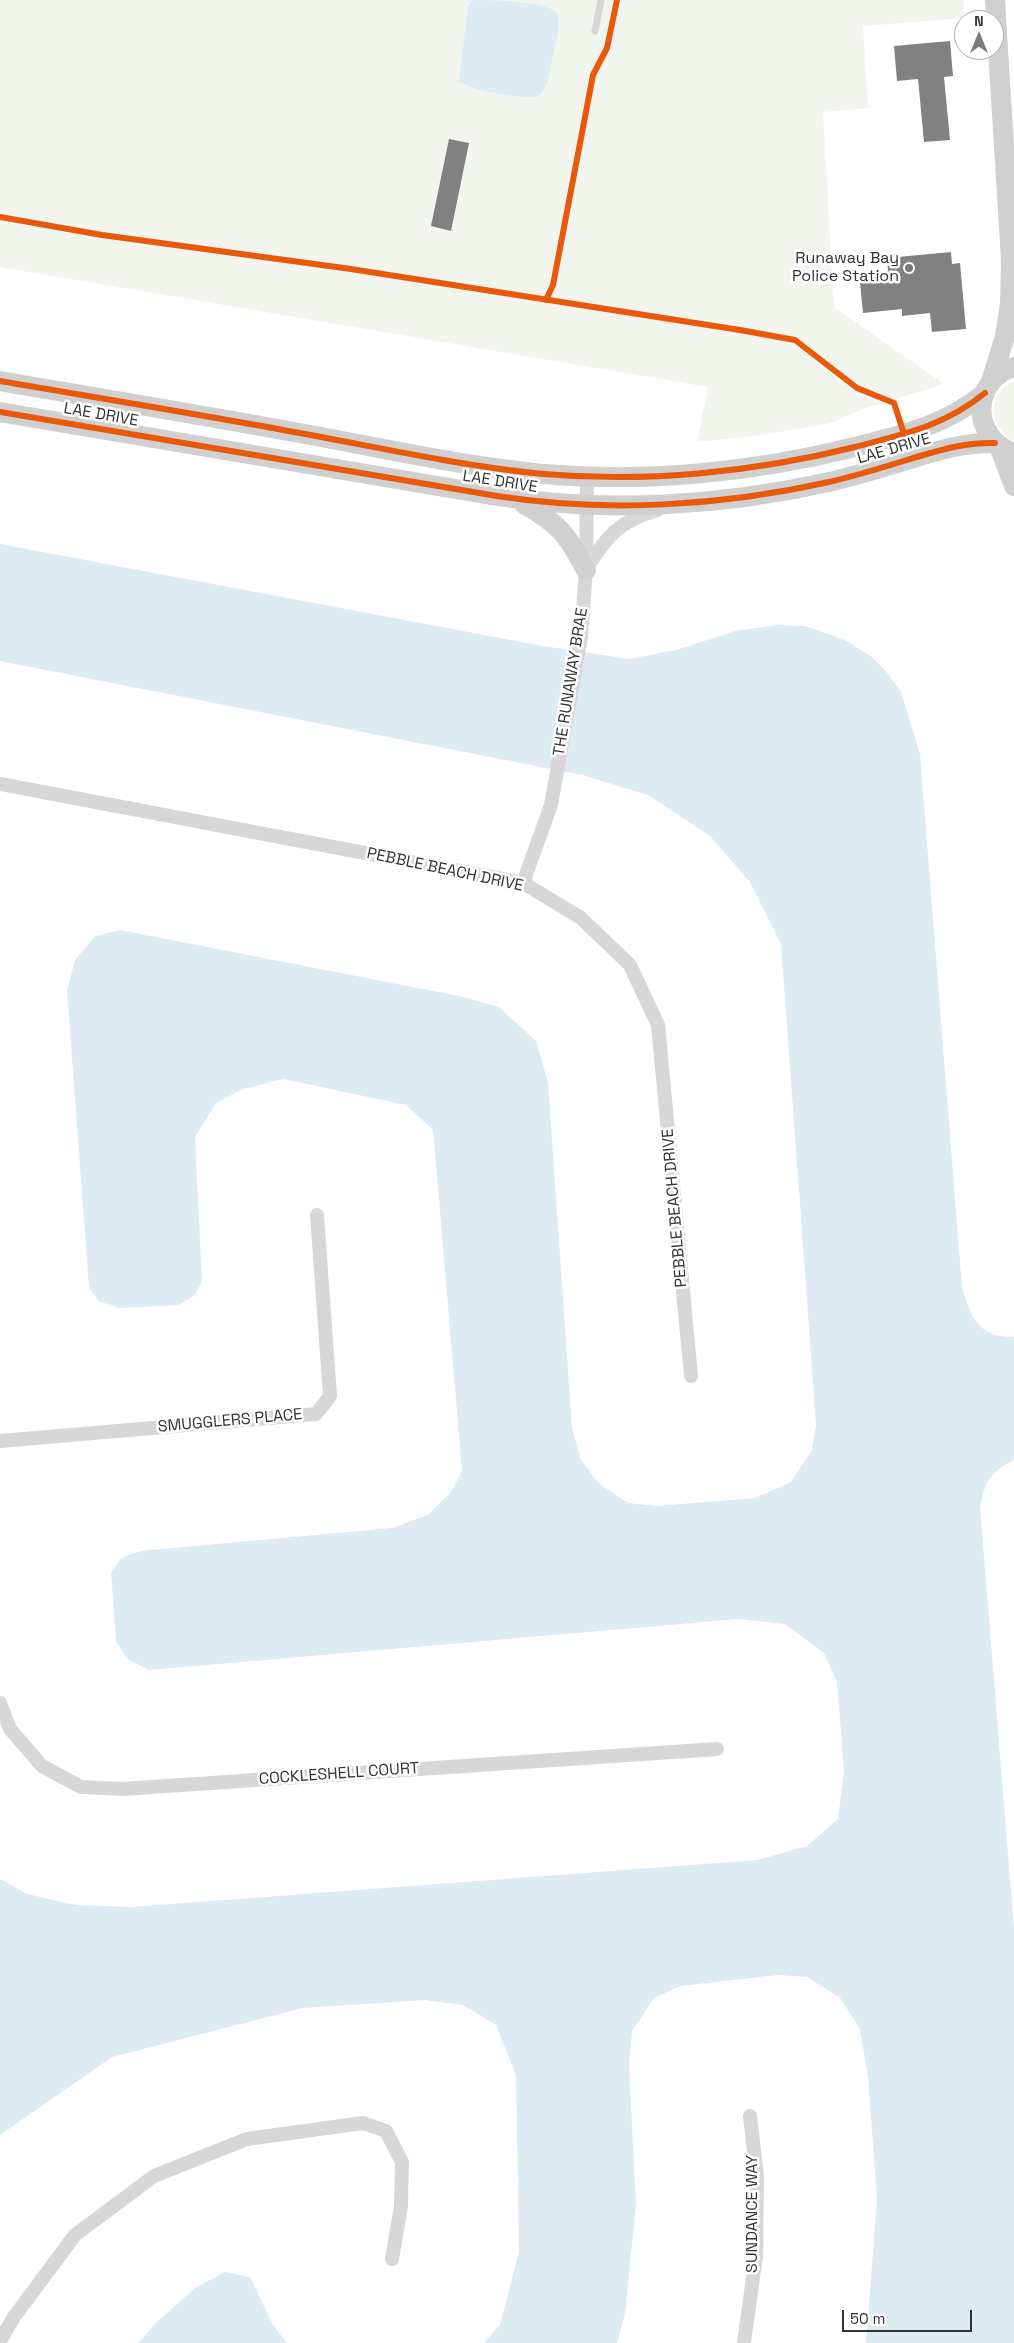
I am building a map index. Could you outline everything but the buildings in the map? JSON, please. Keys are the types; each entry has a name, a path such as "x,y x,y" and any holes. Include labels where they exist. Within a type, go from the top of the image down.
{"main road":[{"path":"995,0 1013,267 1005,336 982,401 982,420 989,436 1003,448 1014,486"},
{"name":"LAE DRIVE","path":"0,381 490,467 586,476 680,475 742,469 798,460 866,444 928,426 957,413 988,387 1000,373 1014,367"},
{"name":"LAE DRIVE","path":"0,412 516,499 587,505 680,504 728,499 800,488 960,445 1003,448"},
{"path":"516,499 551,519 562,530 586,570"}],"street":[{"name":"THE RUNAWAY BRAE","path":"523,883 551,805 581,638 586,570 586,476"},
{"path":"586,570 605,540 619,526 640,515 680,504"},
{"name":"PEBBLE BEACH DRIVE","path":"0,784 523,883 581,918 630,965 658,1026 691,1376"},
{"name":"SMUGGLERS PLACE","path":"0,1441 316,1414 330,1396 316,1215"},
{"name":"COCKLESHELL COURT","path":"0,1703 10,1729 42,1766 81,1787 122,1789 717,1749"},
{"name":"SUNDANCE WAY","path":"744,2343 756,2256 757,2177 750,2116"},
{"path":"0,2341 14,2317 75,2235 154,2176 247,2139 363,2123 386,2131 402,2162 401,2206 392,2259"}],"lane":[{"path":"595,31 601,0"}],"shaded area":[{"path":"0,0 963,0 964,10 954,10 954,19 863,26 868,108 823,112 834,307 944,384 860,410 831,423 761,435 697,442 708,387 0,267"},
{"path":"473,0 533,4 554,10 558,15 559,29 549,76 543,92 539,96 522,97 497,94 473,88 459,80 468,7"},
{"path":"1014,381 1014,441 1000,428 994,411 999,393 1005,386"},
{"path":"0,544 543,646 629,659 676,650 735,631 777,625 805,626 845,640 872,657 884,669 901,692 920,754 962,1287 973,1316 984,1330 992,1334 1014,1337 1014,1460 999,1469 990,1478 984,1490 980,1506 1014,1929 1014,2343 866,2343 877,2199 868,2077 860,2029 840,1998 807,1977 778,1975 680,1986 654,1998 632,2031 629,2065 636,2205 625,2314 617,2343 484,2343 500,2325 519,2252 516,2075 496,2025 463,2005 425,2000 303,2008 112,2057 0,2135 0,1879 27,1894 76,1905 131,1907 758,1860 807,1846 838,1819 844,1771 837,1682 824,1653 785,1624 738,1619 149,1670 127,1659 116,1641 111,1572 121,1558 141,1551 392,1528 428,1515 451,1492 462,1471 433,1130 406,1105 283,1079 243,1089 216,1103 195,1137 202,1282 194,1296 178,1305 118,1308 99,1301 89,1288 67,991 75,960 95,936 120,930 459,996 499,1007 536,1041 548,1082 572,1428 581,1460 598,1483 628,1503 657,1506 755,1498 791,1482 812,1450 816,1425 781,944 750,882 710,836 648,795 582,775 0,661"},
{"path":"225,2272 250,2277 273,2325 287,2343 138,2343 157,2322 196,2287"}],"cycle path":[{"path":"546,300 553,285 593,75 607,48 617,0"},
{"path":"0,217 102,235 351,269 795,340 857,388 894,403 904,434"},
{"path":"0,381 513,471 622,477 661,476 740,469 817,456 923,428 954,414 985,393"},
{"path":"0,412 497,496 580,504 664,504 747,497 839,480 951,448 972,444 995,443"}],"place":[{"name":"Runaway Bay Police Station","path":"909,268"}]}
